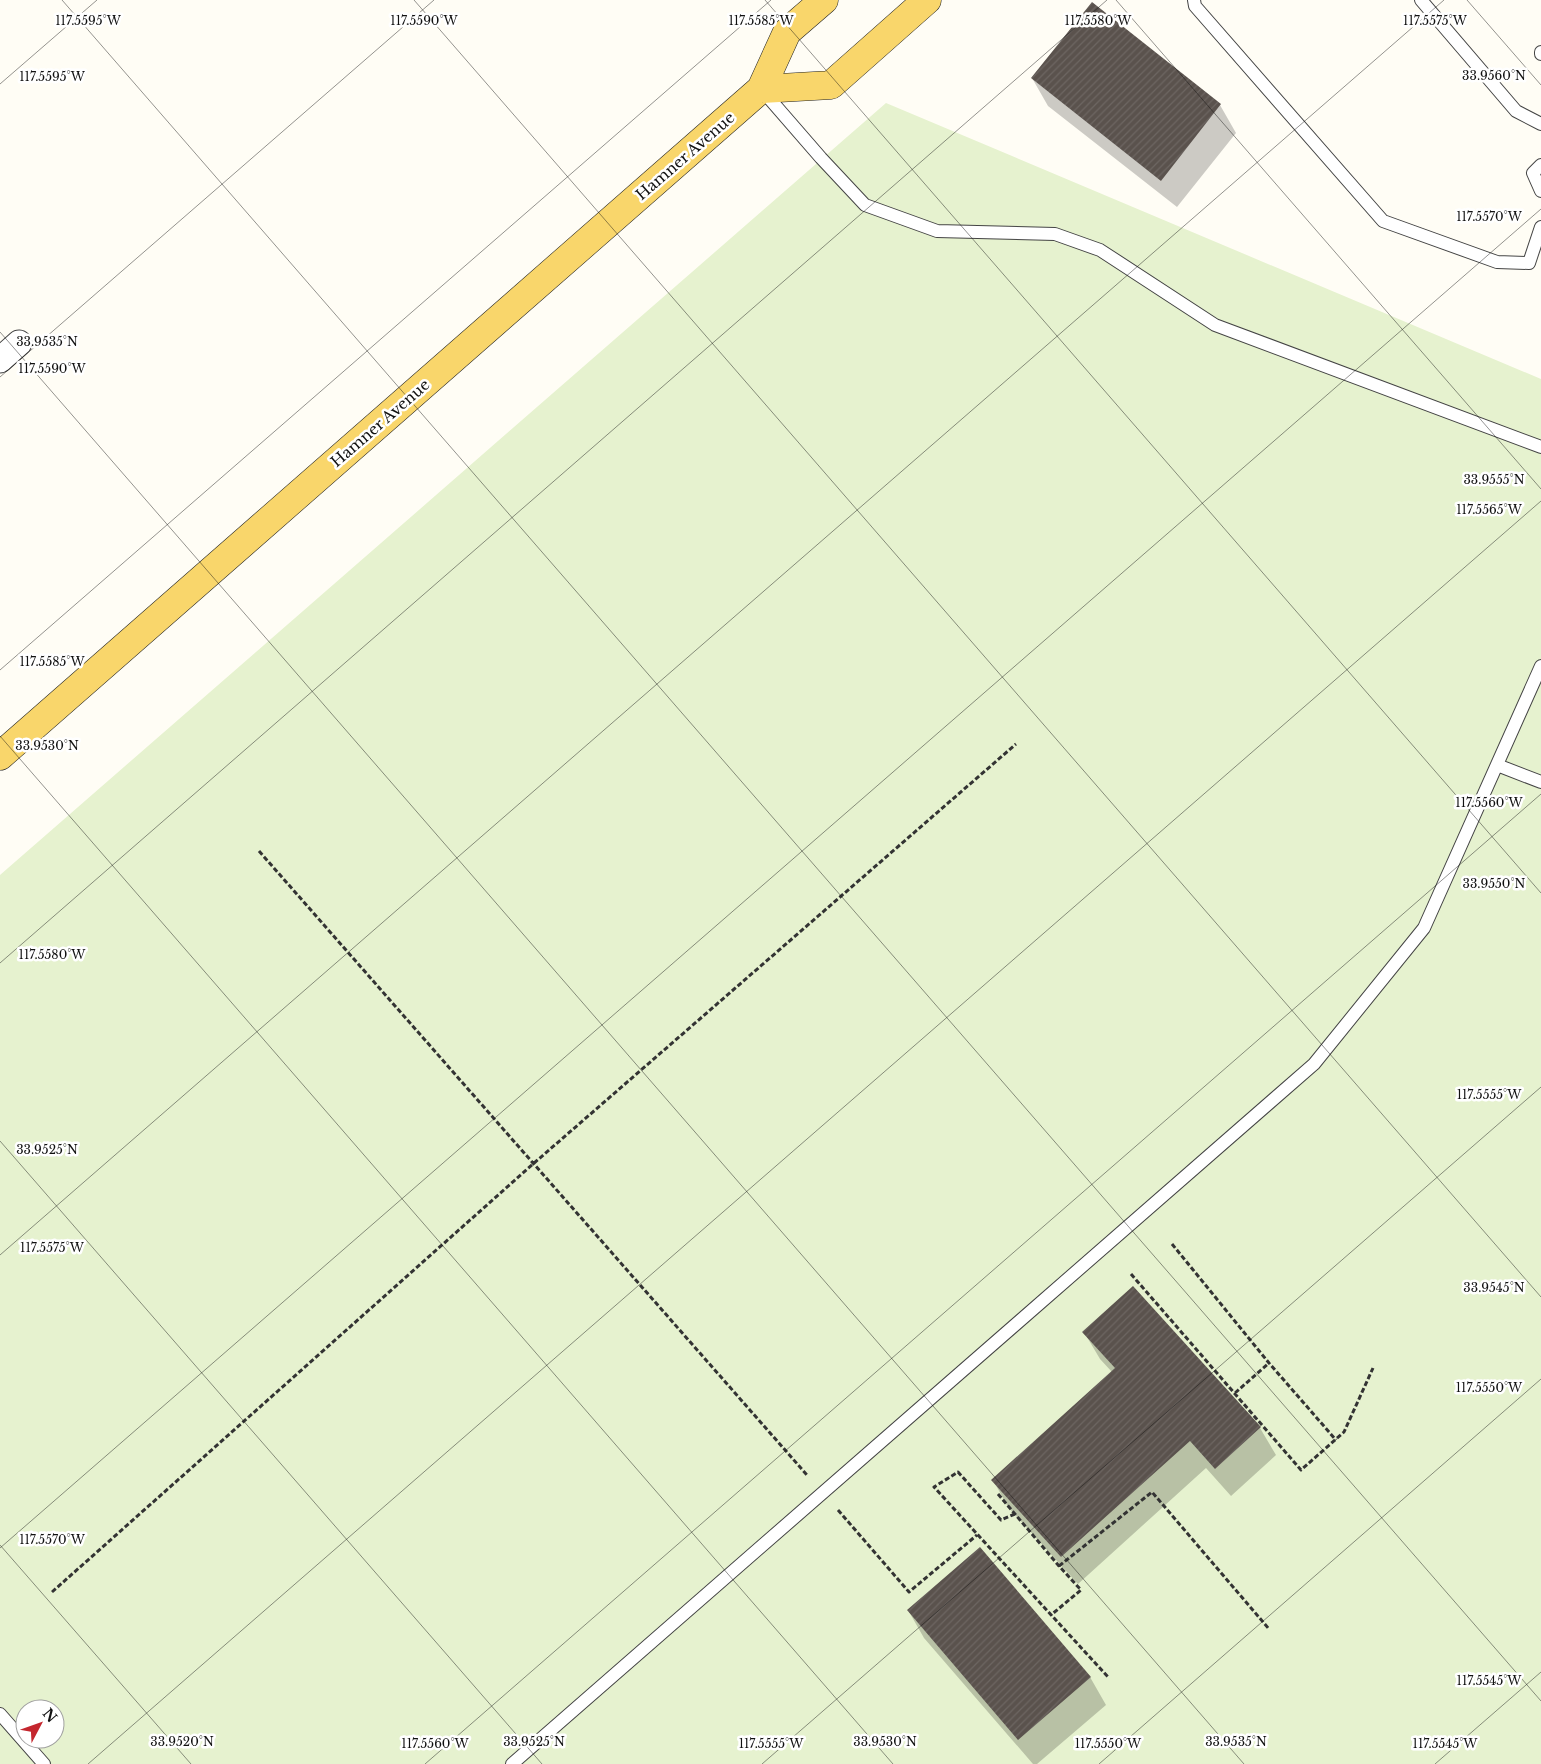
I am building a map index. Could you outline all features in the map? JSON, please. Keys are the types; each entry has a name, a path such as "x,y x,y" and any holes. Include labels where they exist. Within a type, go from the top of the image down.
{"main road":[{"name":"Hamner Avenue","path":"0,756 761,89 787,32 824,0"},
{"path":"761,89 831,85 927,0"}],"street":[{"path":"0,360 19,343"}],"lane":[{"path":"1194,0 1195,6 1383,220 1497,262 1529,263 1541,227"},
{"path":"1421,0 1516,111 1541,124"},
{"path":"761,89 865,205 937,230 1055,234 1100,250 1215,325 1541,447"},
{"path":"1541,165 1532,173 1541,191"},
{"path":"512,1764 1314,1064 1424,928 1541,666"},
{"path":"1497,765 1541,782"},
{"path":"0,1714 44,1764"}],"path":[{"path":"52,1592 533,1164 1016,744"},
{"path":"259,851 909,1592 977,1535"},
{"path":"1172,1244 1269,1363 1336,1440"},
{"path":"1131,1274 1301,1470 1344,1432 1374,1368"},
{"path":"1235,1393 1269,1363"},
{"path":"1015,1514 1001,1520 958,1472 934,1488 1108,1677"},
{"path":"1059,1566 1152,1492 1269,1628"},
{"path":"998,1494 1081,1590 1051,1615"}],"green space":[{"path":"886,103 1541,379 1541,1764 0,1764 0,875"}],"building":[{"path":"1092,2 1221,104 1161,181 1031,78"},
{"path":"1133,1286 1261,1427 1215,1469 1190,1441 1061,1557 991,1480 1115,1368 1082,1332"},
{"path":"980,1547 1091,1677 1018,1740 907,1610"}]}
